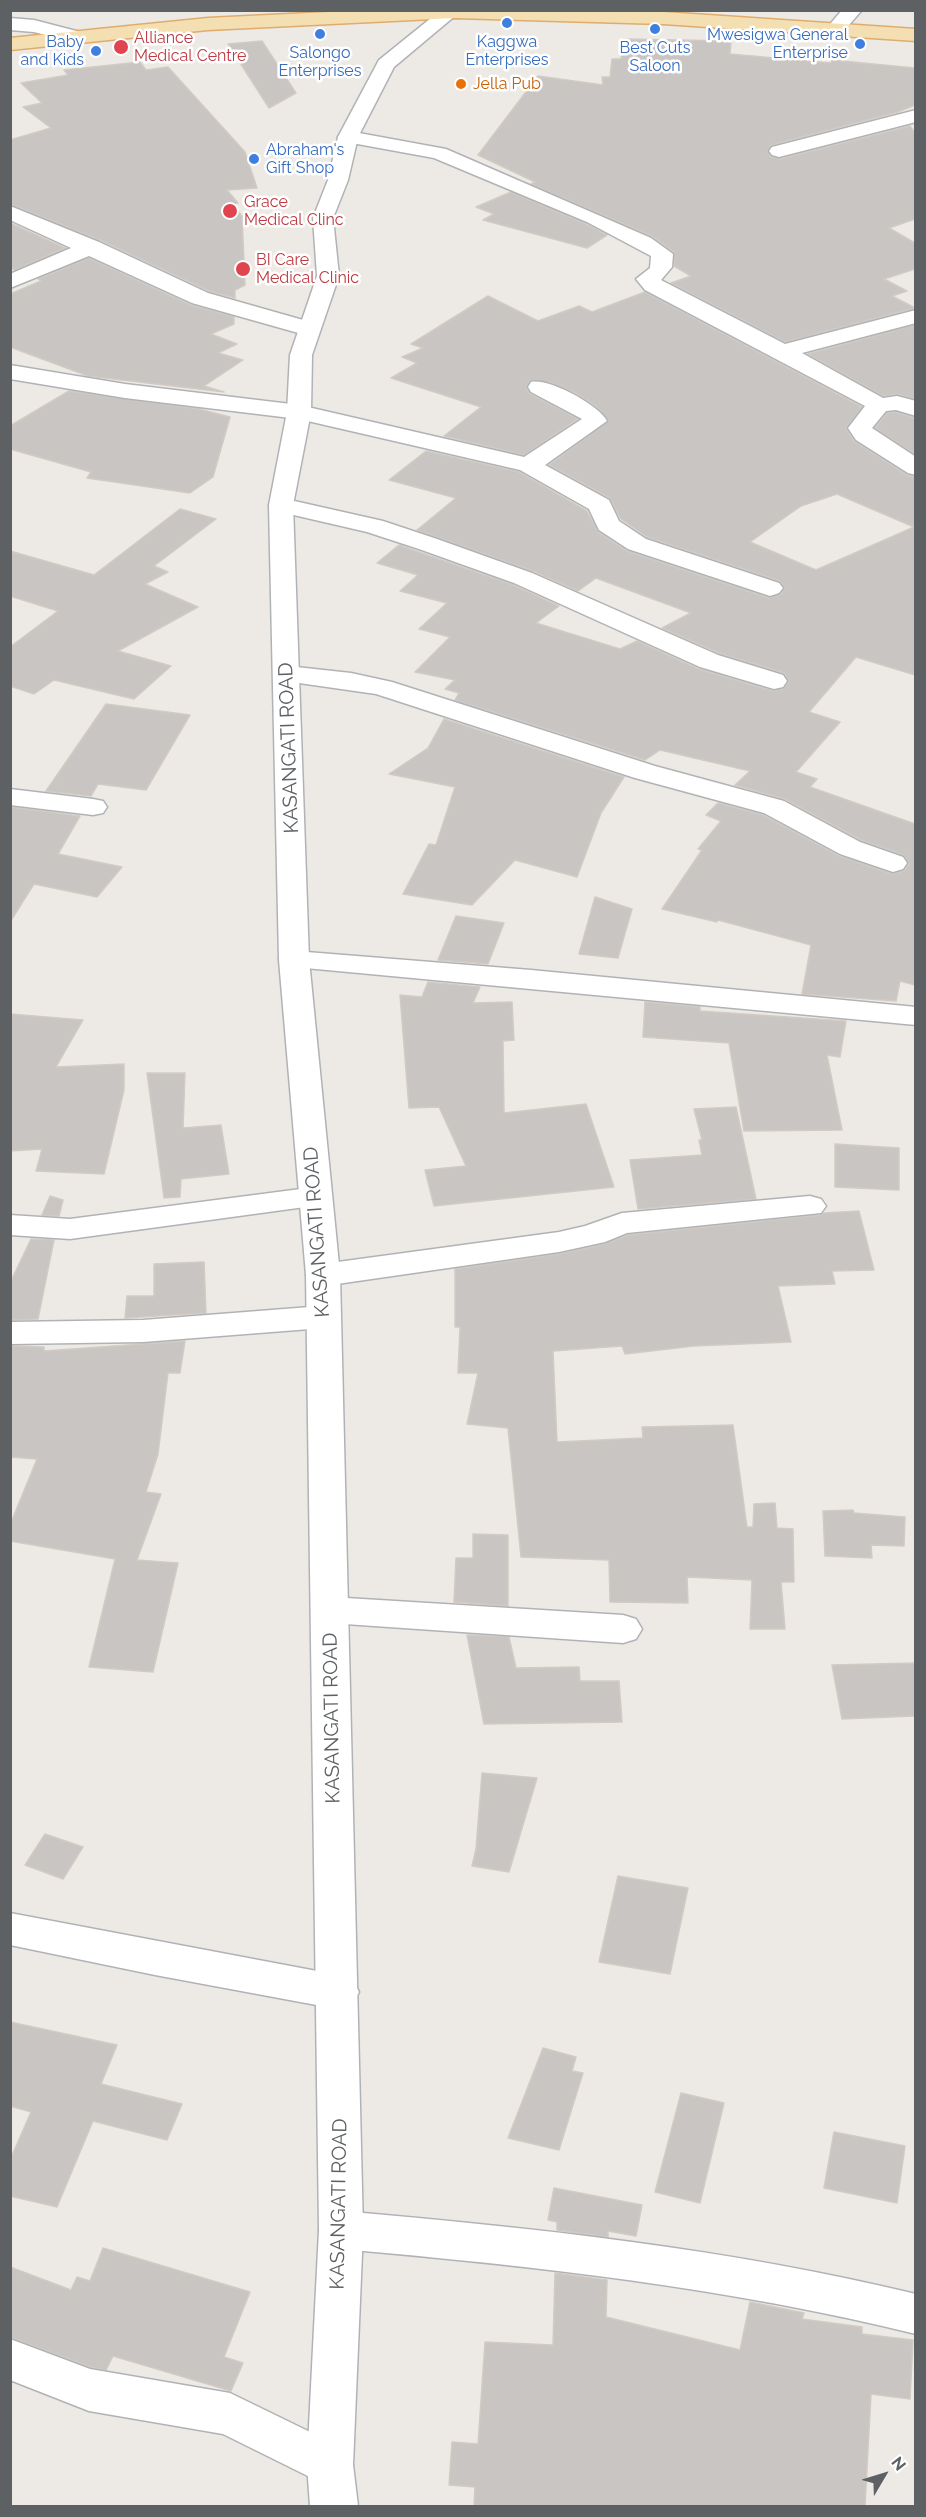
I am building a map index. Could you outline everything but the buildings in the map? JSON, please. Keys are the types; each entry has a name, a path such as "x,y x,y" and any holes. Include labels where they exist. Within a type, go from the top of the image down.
{"main road":[{"path":"10,44 249,21 454,11 663,18 915,35"}],"street":[{"path":"835,29 853,10"},
{"name":"KASANGATI ROAD","path":"332,2486 341,2230 323,1275 294,960 281,505 299,412 301,355 328,276 323,218 338,180 348,137 386,64 454,11"},
{"path":"10,24 34,26 77,37"},
{"path":"779,151 915,116"},
{"path":"348,137 439,153 594,218 644,242 662,254 663,266 660,272 647,279 653,285 879,405 897,403 915,409"},
{"path":"10,212 200,298 309,329"},
{"path":"10,282 91,247"},
{"path":"782,352 915,316"},
{"path":"10,372 125,391 299,412 528,465 600,505 608,525 637,544 770,588"},
{"path":"528,465 595,421 592,415 539,387"},
{"path":"879,405 861,423 860,428 864,435 915,468"},
{"path":"281,505 374,526 439,547 523,578 709,661 774,681"},
{"path":"287,674 351,681 383,688 645,772 743,797 774,807 850,849 892,863"},
{"path":"10,797 93,807"},
{"path":"294,960 531,979 915,1016"},
{"path":"10,1226 70,1229 316,1197"},
{"path":"323,1275 559,1242 593,1235 622,1223 810,1206"},
{"path":"10,1333 143,1331 323,1317"},
{"path":"330,1610 623,1629"},
{"path":"10,1929 155,1959 338,1992"},
{"path":"341,2230 583,2252 734,2274 854,2298 915,2314"},
{"path":"10,2359 89,2390 230,2414 332,2486"}],"place":[{"name":"Kaggwa Enterprises","path":"507,23"},
{"name":"Best Cuts Saloon","path":"655,29"},
{"name":"Salongo Enterprises","path":"320,34"},
{"name":"Mwesigwa General Enterprise","path":"860,44"},
{"name":"Alliance Medical Centre","path":"121,47"},
{"name":"Baby and Kids","path":"96,51"},
{"name":"Jella Pub","path":"461,84"},
{"name":"Abraham's Gift Shop","path":"254,159"},
{"name":"Grace Medical Clinc","path":"230,211"},
{"name":"BI Care Medical Clinic","path":"243,269"}]}
